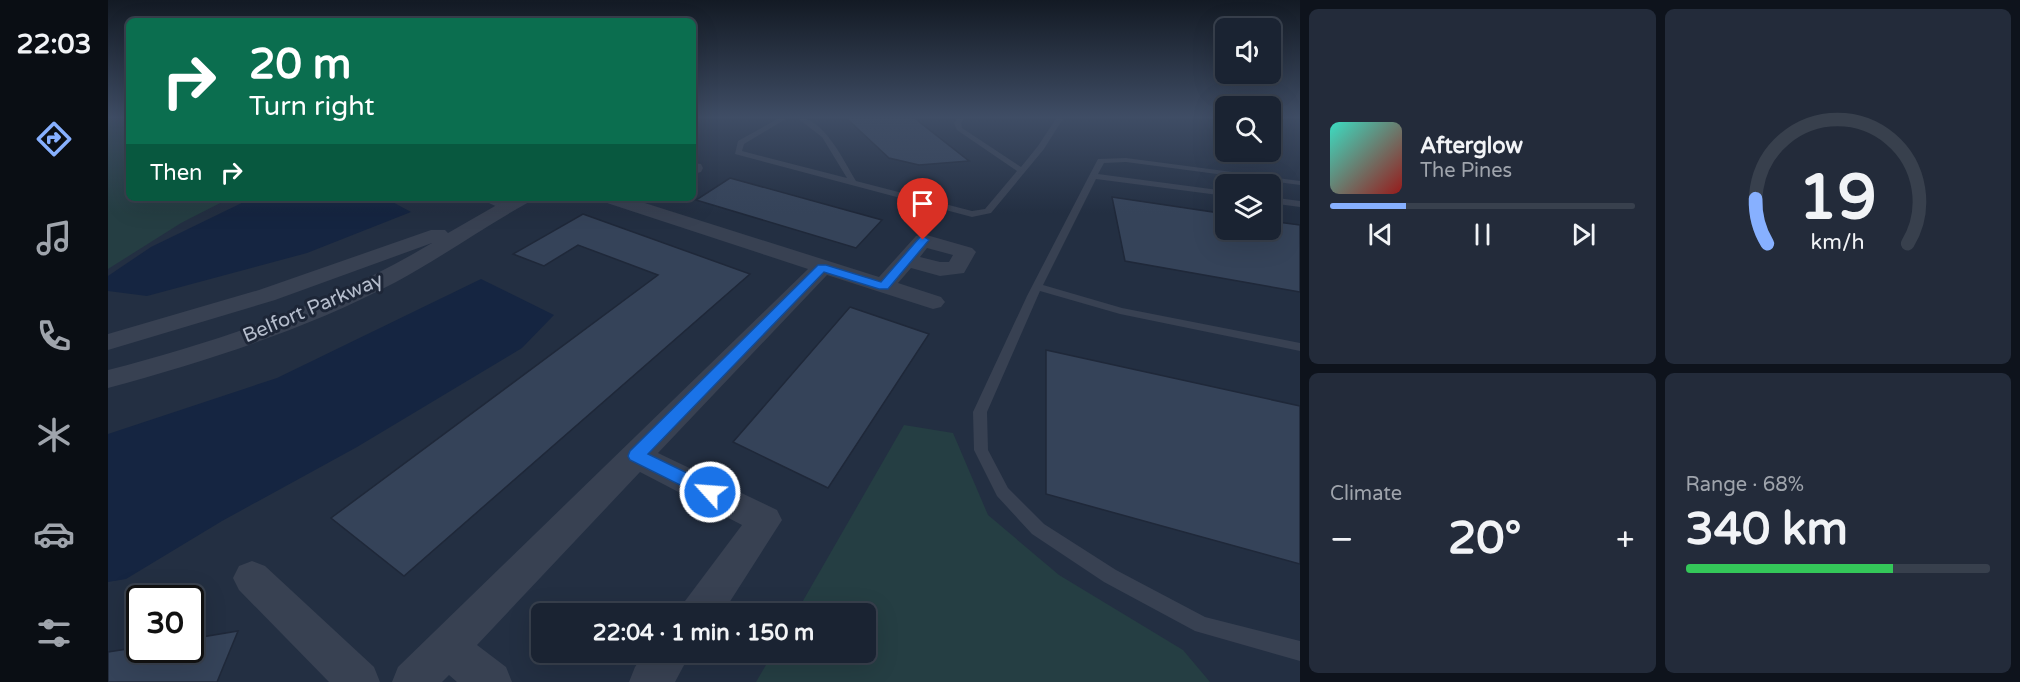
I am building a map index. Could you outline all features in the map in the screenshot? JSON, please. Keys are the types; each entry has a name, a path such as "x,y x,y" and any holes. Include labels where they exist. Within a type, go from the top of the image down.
{"street":[{"path":"638,202 822,267 933,302"},
{"name":"Belfort Parkway","path":"108,342 267,295 372,259 514,203"},
{"name":"Belfort Parkway","path":"108,379 221,346 340,300 388,276 514,203"},
{"path":"884,287 906,260"},
{"path":"413,682 822,267"},
{"path":"636,456 765,520 707,603"},
{"path":"252,578 359,682"},
{"path":"447,648 491,682"},
{"path":"650,682 663,663"}],"lane":[{"path":"739,149 738,152 972,214 988,211 1040,149"},
{"path":"833,149 853,182"},
{"path":"989,149 1022,171"},
{"path":"1300,183 1126,160 1101,161 1037,287 980,412 981,450 1002,492 1038,530 1110,576 1202,624 1300,651"},
{"path":"1093,176 1215,193"},
{"path":"1281,201 1300,204"},
{"path":"1037,287 1120,311 1300,347"}],"green space":[{"path":"108,149 126,149 126,201 224,201 181,223 108,269"},
{"path":"904,425 953,433 988,515 1059,575 1183,650 1210,682 756,682 767,663 876,663 876,603 802,603"}],"water":[{"path":"246,201 391,201 411,212 307,253 147,296 108,291 108,276 151,247"},
{"path":"481,279 554,315 522,348 357,447 222,521 126,579 108,582 108,434 277,378"}],"building":[{"path":"879,149 954,149 969,161 919,165 889,158"},
{"path":"730,178 882,220 856,248 696,200"},
{"path":"1112,197 1215,212 1215,240 1281,240 1281,222 1300,225 1300,292 1125,261"},
{"path":"583,214 750,274 404,576 331,518 658,275 578,245 544,266 513,254"},
{"path":"850,307 929,334 828,488 733,442"},
{"path":"1046,350 1300,406 1300,564 1046,494"},
{"path":"238,631 217,682 108,682 108,652 126,649 126,663 204,663 204,637"}],"route":[{"path":"710,492 636,456 822,267 884,287 923,240"}]}
